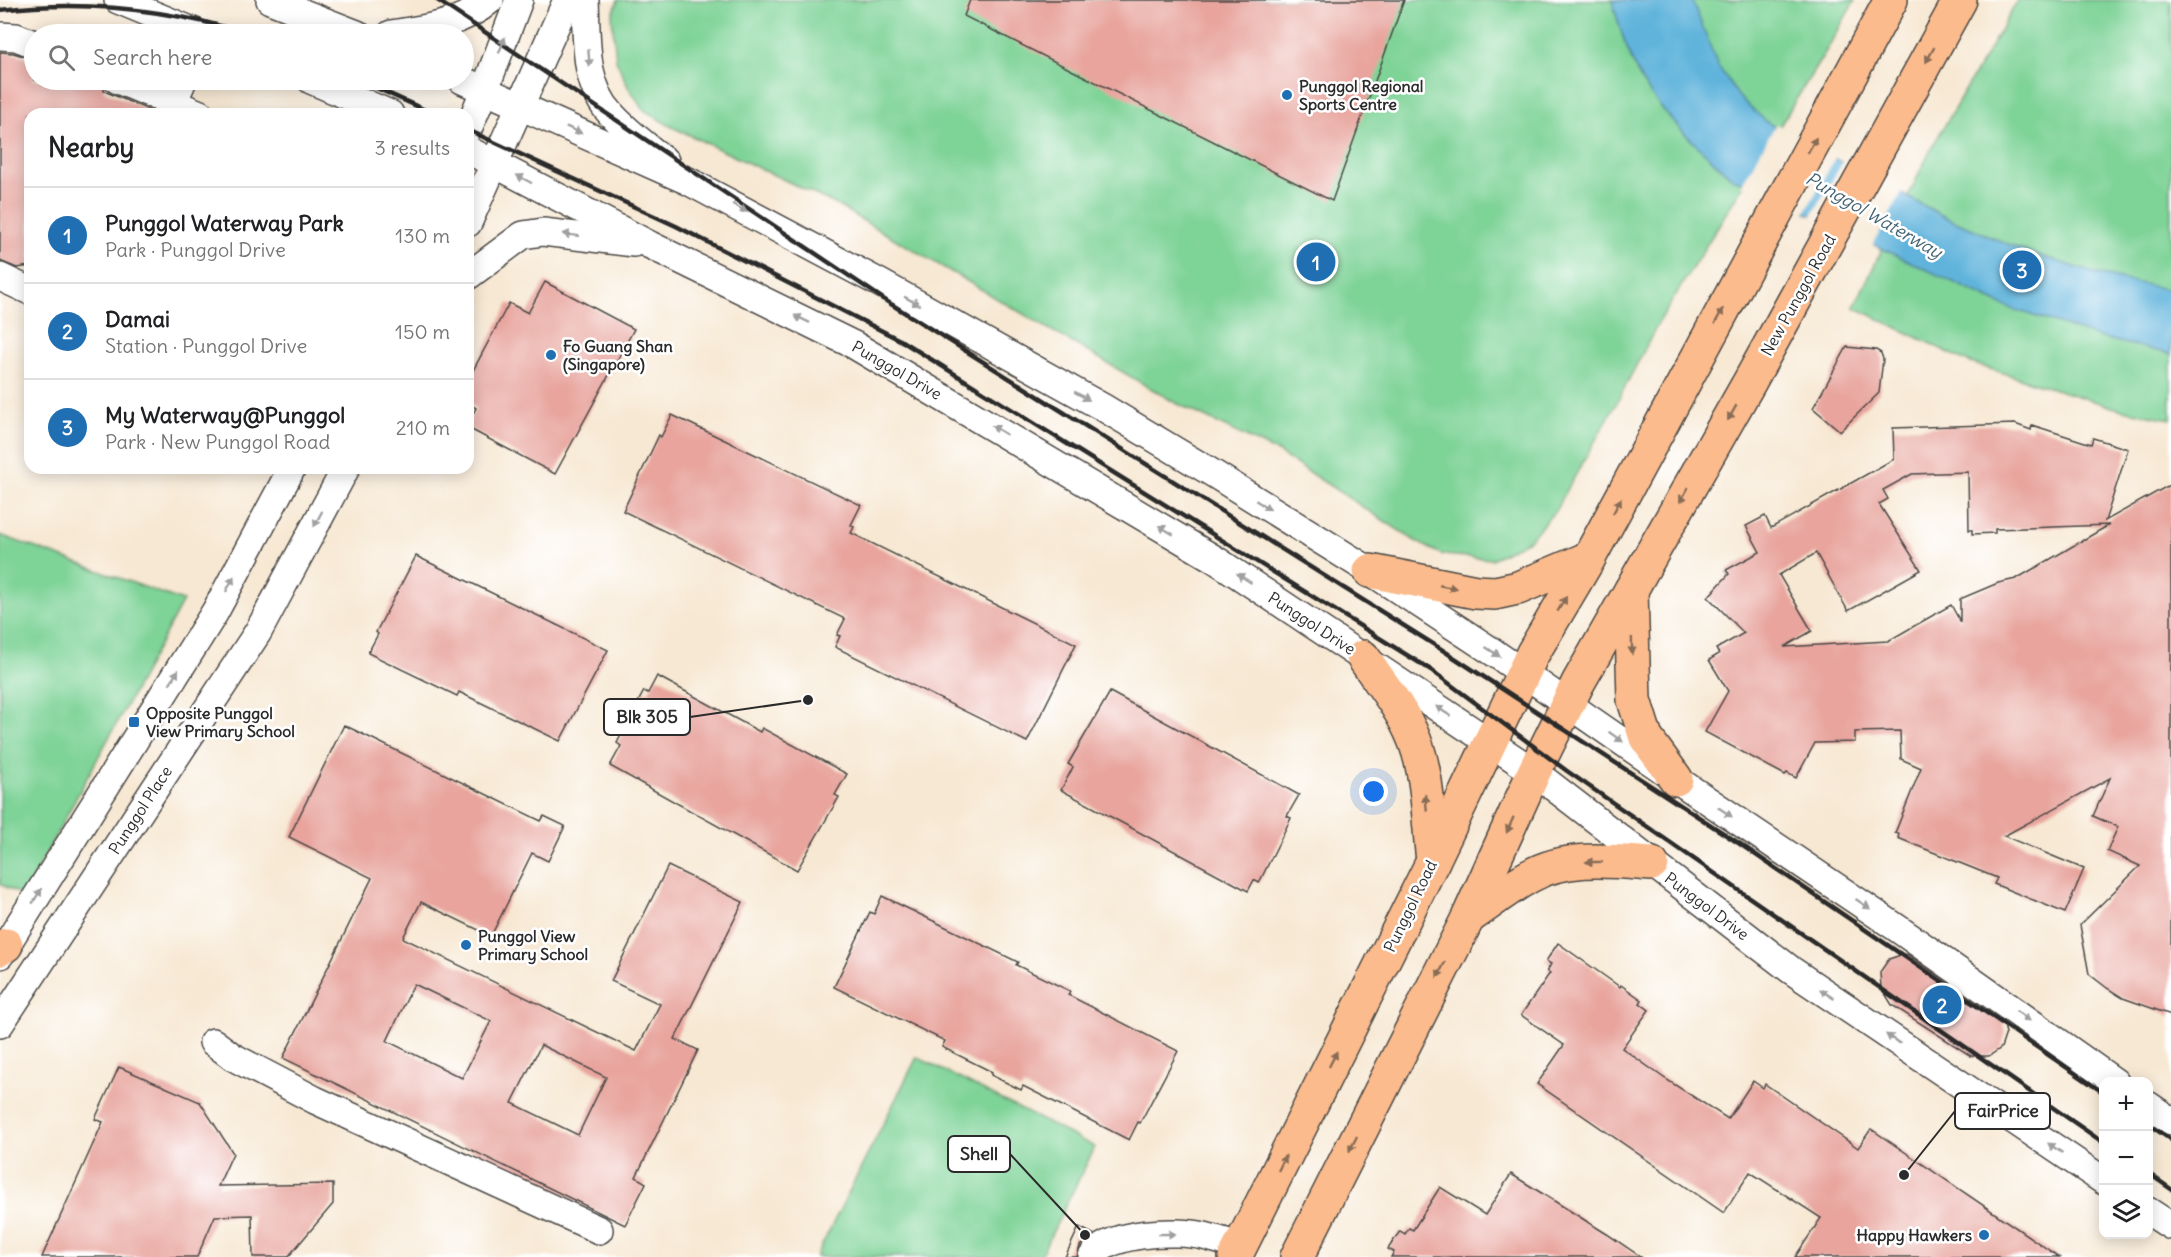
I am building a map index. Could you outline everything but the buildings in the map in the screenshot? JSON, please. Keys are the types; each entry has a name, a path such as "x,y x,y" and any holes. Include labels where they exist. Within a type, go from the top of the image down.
{"main road":[{"path":"1370,571 1476,592 1495,592 1518,588 1589,558 1891,0"},
{"name":"New Punggol Road","path":"1631,588 1750,381 1959,2"},
{"name":"Punggol Road","path":"1238,1252 1533,653 1589,558"},
{"path":"1297,1257 1468,918 1568,703 1631,588"},
{"path":"1631,588 1634,700 1646,738 1676,779"},
{"path":"1363,657 1399,711 1413,738 1423,772 1432,861"},
{"path":"1468,918 1531,875 1557,865 1572,862 1652,864"}],"street":[{"path":"118,0 176,24"},
{"path":"270,0 331,24"},
{"path":"440,24 462,18 490,0"},
{"path":"519,0 474,84 688,181 880,283 1104,408 1370,571 1524,673 1897,928 2108,1077"},
{"path":"474,210 567,0"},
{"path":"585,0 590,71 598,95 611,115 688,181"},
{"path":"0,36 16,37 24,41"},
{"path":"328,90 349,103 368,108"},
{"path":"471,108 473,90"},
{"path":"178,91 194,108"},
{"name":"Punggol Drive","path":"474,153 650,245 854,345 1216,560 1534,772 1791,969 2099,1178"},
{"path":"474,272 523,235 543,232 650,245"},
{"path":"0,277 24,288"},
{"path":"2,950 215,612 289,474"},
{"name":"Punggol Place","path":"0,1024 258,632 343,474"},
{"path":"213,1042 233,1057 315,1100 599,1230"},
{"path":"2153,1108 2171,1121"},
{"path":"2153,1214 2171,1226"},
{"path":"1092,1257 1110,1242 1137,1235 1203,1235 1238,1252"}],"green space":[{"path":"618,0 1855,0 1659,322 1614,408 1555,511 1529,540 1492,559 1443,555 1417,542 1279,453 1174,402 833,203 670,126 644,110 628,87 616,60 612,17"},
{"path":"2018,0 2171,0 2171,419 2122,410 1968,362 1854,307 1932,147"},
{"path":"0,535 183,601 23,896 0,884"},
{"path":"917,1057 1095,1147 1040,1257 816,1257"}],"water":[{"name":"Punggol Waterway","path":"1612,0 1692,0 1718,66 1740,98 1768,123 1949,219 2025,251 2097,274 2171,290 2171,354 2098,337 2004,306 1732,178 1679,128 1644,85 1629,53"}],"pier":[{"path":"1776,124 1836,156 1803,216 1741,186"},
{"path":"1844,160 1903,191 1871,248 1810,219"}],"railway":[{"path":"437,0 473,24"},
{"path":"0,10 63,6 126,9 214,24"},
{"path":"474,25 891,304 1441,649 1740,844 2099,1090"},
{"path":"381,90 421,108"},
{"path":"474,133 676,226 900,340 1431,670 1567,771 2099,1140"},
{"path":"2153,1127 2171,1140"},
{"path":"2153,1176 2171,1189"}],"place":[{"name":"Punggol Regional Sports Centre","path":"1287,95"},
{"name":"Punggol Waterway Park","path":"1316,262"},
{"name":"My Waterway@Punggol","path":"2022,270"},
{"name":"Fo Guang Shan (Singapore)","path":"551,355"},
{"name":"Blk 305","path":"808,700"},
{"name":"Opposite Punggol View Primary School","path":"134,722"},
{"name":"Punggol View Primary School","path":"466,945"},
{"name":"Damai","path":"1942,1005"},
{"name":"FairPrice","path":"1904,1175"},
{"name":"Shell","path":"1085,1235"},
{"name":"Happy Hawkers","path":"1984,1235"}]}
